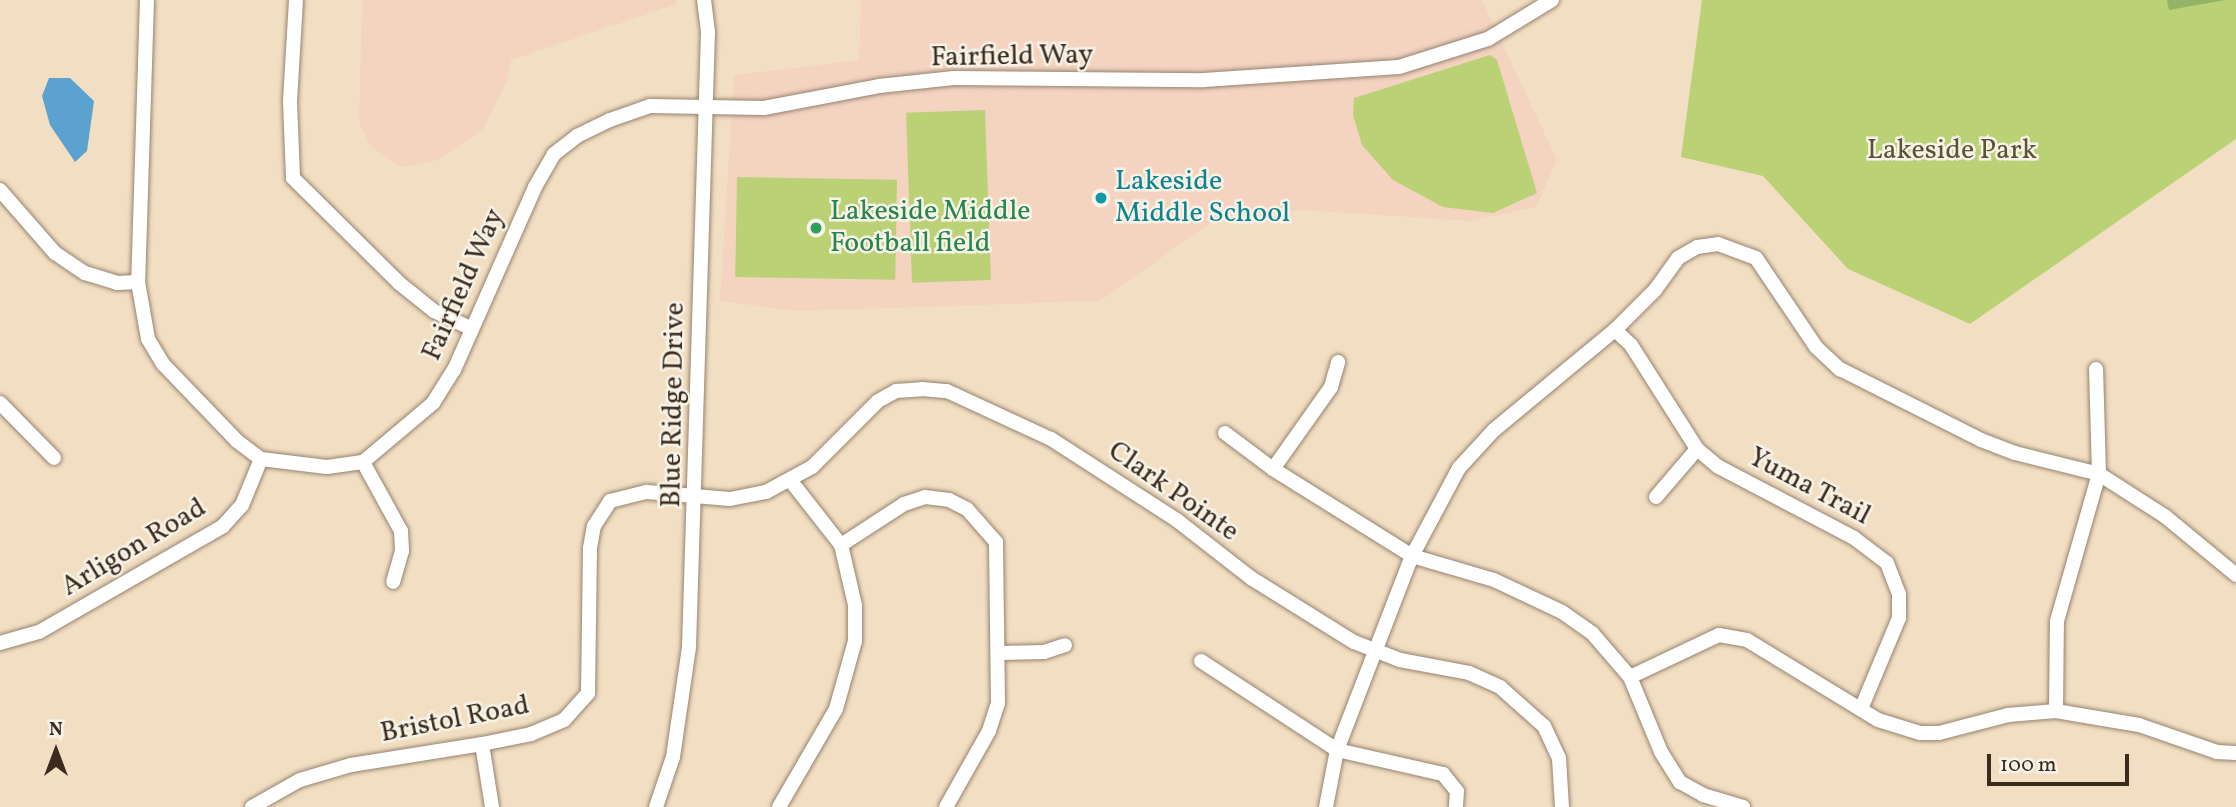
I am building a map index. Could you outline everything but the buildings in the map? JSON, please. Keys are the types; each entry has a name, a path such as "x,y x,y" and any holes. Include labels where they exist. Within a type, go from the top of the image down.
{"street":[{"path":"147,0 138,282 148,339 163,364 237,441 261,459 327,467 363,463 401,531 402,551 393,582"},
{"path":"296,0 290,102 293,178 399,283 434,311 472,329"},
{"name":"Blue Ridge Drive","path":"656,807 673,757 682,702 697,495 708,32 704,0"},
{"name":"Fairfield Way","path":"363,463 433,403 472,329 535,187 554,154 577,136 650,106 764,108 879,86 954,78 1204,80 1426,62 1488,39 1552,0"},
{"path":"0,190 55,253 85,273 117,283 138,282"},
{"path":"1326,807 1337,750 1412,556 1459,468 1494,430 1615,330 1678,258 1697,247 1740,249 1766,268 1816,347 1840,369 1981,440 2015,453 2099,474 2166,517 2236,575"},
{"name":"Yuma Trail","path":"1615,330 1631,345 1697,449 1717,466 1854,538 1887,563 1899,594 1899,618 1861,709"},
{"path":"1273,469 1331,387 1338,362"},
{"path":"2056,711 2057,621 2099,474 2096,369"},
{"name":"Clark Pointe","path":"697,495 749,496 790,480 812,467 878,401 896,391 947,391 1051,439 1178,521 1251,578 1376,652 1469,673 1524,704 1544,726 1559,758 1562,807"},
{"path":"0,403 54,458"},
{"path":"1225,433 1273,469 1412,556 1494,580 1562,611 1592,633 1630,677 1661,752 1681,782 1703,794 1743,807"},
{"path":"1656,498 1697,449"},
{"name":"Arligon Road","path":"0,643 39,632 223,526 242,505 261,459"},
{"path":"779,807 836,709 849,676 855,605 841,545 790,480"},
{"name":"Bristol Road","path":"252,807 300,780 351,765 531,734 564,720 588,693 590,548 594,526 610,501 647,492 697,495"},
{"path":"841,545 904,504 925,498 949,500 967,509 996,542 1000,653 998,703 989,731 946,807"},
{"path":"1630,677 1719,635 1747,640 1861,709 1897,727 1939,733 2008,715 2056,711 2139,724 2217,752 2236,753"},
{"path":"1000,653 1044,652 1065,645"},
{"path":"1201,661 1337,750 1443,774 1457,791 1456,807"},
{"path":"482,744 492,807"}],"shaded area":[{"path":"362,0 676,0 677,4 511,60 508,79 484,128 439,160 401,167 371,147 359,122"},
{"path":"861,0 1482,0 1557,160 1536,207 1470,221 1304,210 1220,216 1100,301 797,311 720,301 734,75 859,60"}],"green space":[{"name":"Lakeside Park","path":"1702,0 2236,0 2236,139 1970,324 1848,269 1763,176 1681,157"},
{"path":"2167,0 2225,0 2169,10"},
{"path":"1490,55 1497,60 1537,193 1493,213 1443,207 1393,180 1362,145 1353,115 1354,98"},
{"path":"985,110 991,280 912,283 906,113"},
{"name":"Lakeside Middle Football field","path":"737,177 897,180 895,280 735,277"}],"water":[{"path":"49,78 70,78 94,101 87,151 75,162 50,125 42,96"}],"place":[{"name":"Lakeside Middle School","path":"1101,198"},
{"name":"Lakeside Middle Football field","path":"816,228"}]}
